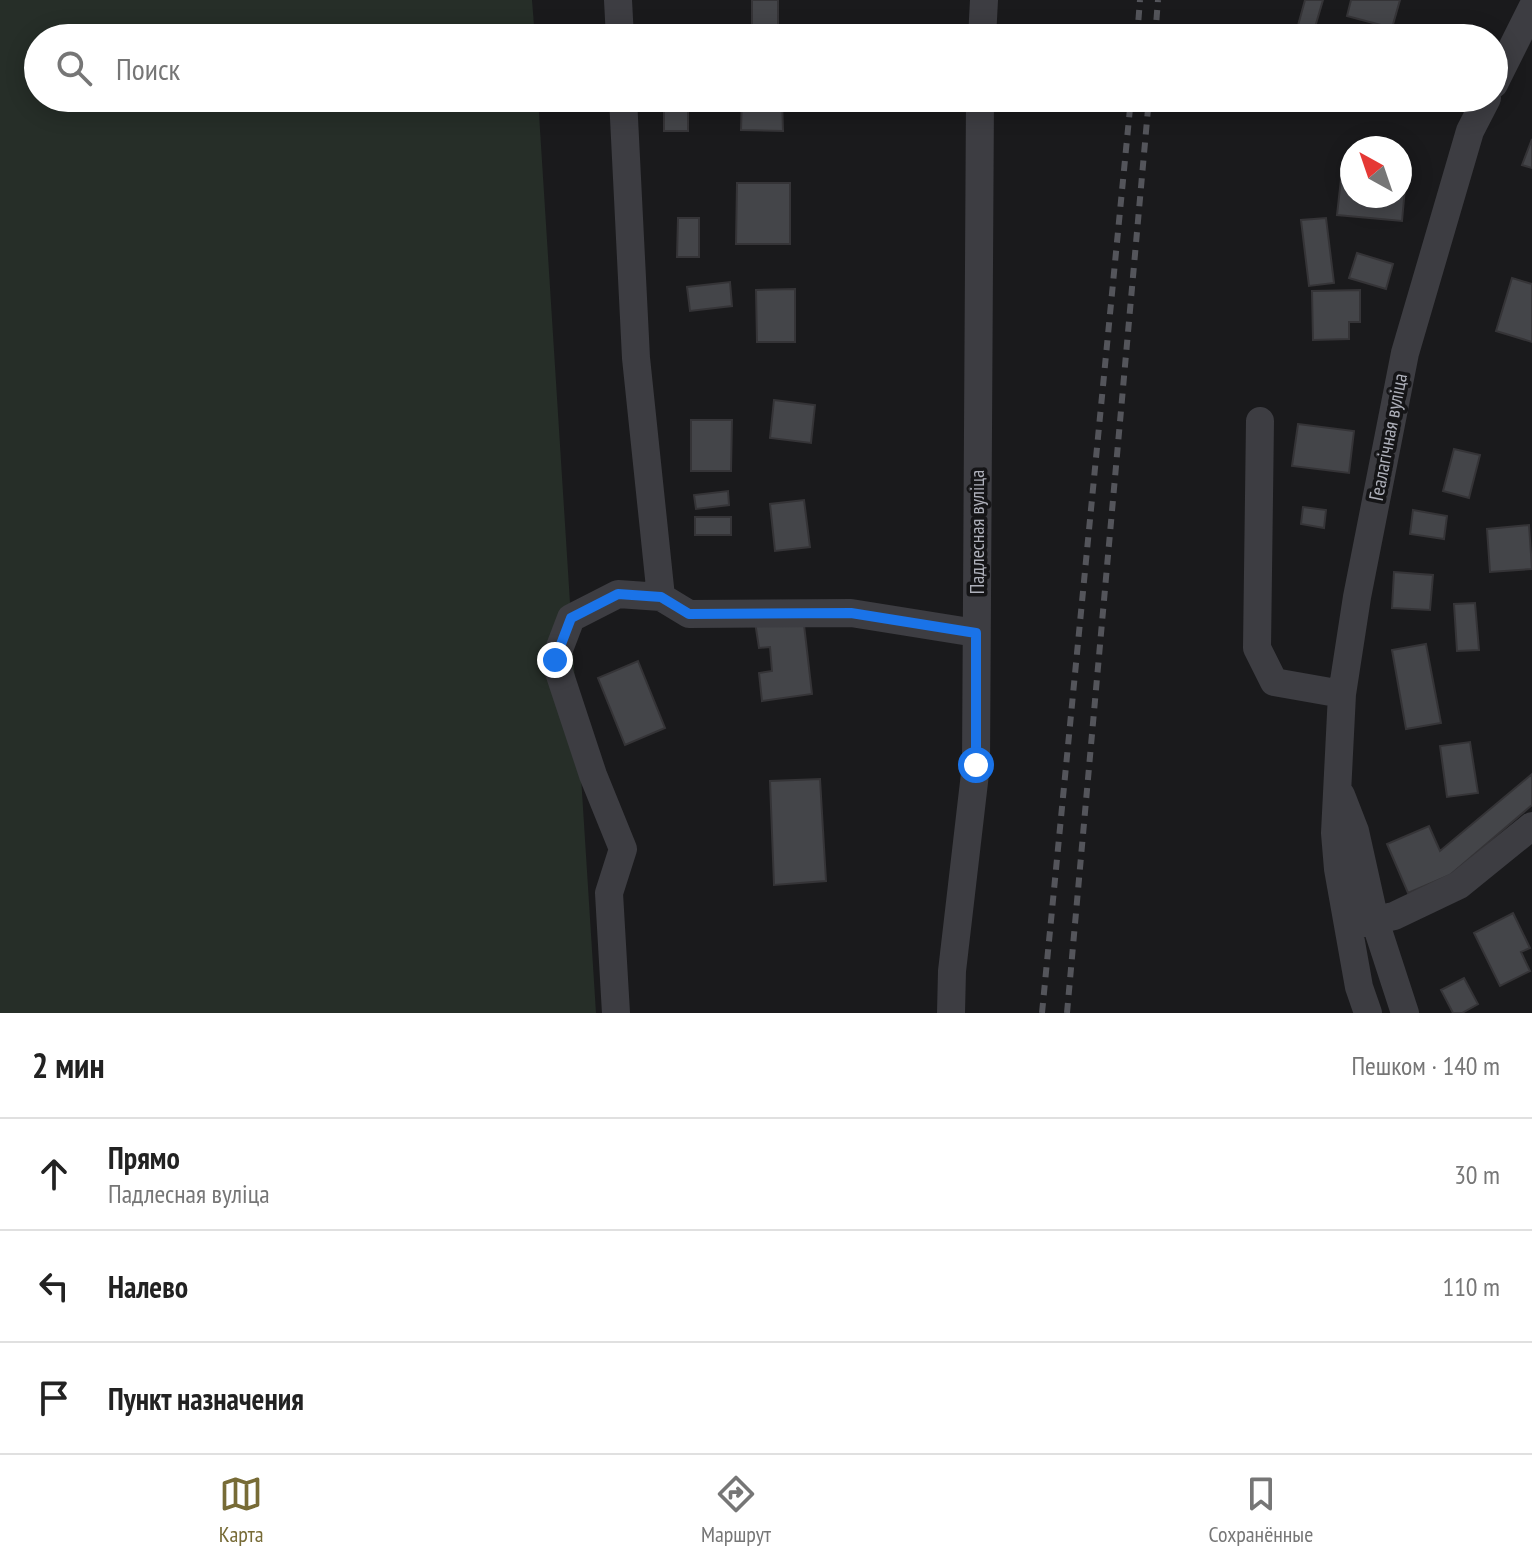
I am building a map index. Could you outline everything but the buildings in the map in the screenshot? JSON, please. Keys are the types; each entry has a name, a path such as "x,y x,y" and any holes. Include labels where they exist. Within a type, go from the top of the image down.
{"street":[{"path":"618,0 619,24"},
{"path":"983,24 984,0"},
{"path":"1508,56 1532,8"},
{"path":"624,112 636,358 661,597"},
{"name":"Падлесная вуліца","path":"951,1013 952,971 976,765 980,112"},
{"name":"Геалагічная вуліца","path":"1368,1013 1355,831 1338,787 1342,694 1357,597 1405,353 1470,131 1480,112"},
{"path":"1260,421 1257,648 1274,682 1342,694"},
{"path":"616,1013 609,893 623,849 593,775 555,660 571,618 618,594 661,597 689,614 851,613 976,633"},
{"path":"1361,924 1394,916 1459,885 1532,826"},
{"name":"Геалагічная вуліца","path":"1361,924 1405,1013"}],"shaded area":[{"path":"0,0 532,0 534,24 24,24 24,112 539,112 596,1013 0,1013"}],"railway":[{"path":"1138,24 1140,0"},
{"path":"1156,24 1158,0"},
{"path":"1042,1013 1130,112"},
{"path":"1067,1013 1148,112"}],"route":[{"path":"555,660 571,618 618,594 661,597 689,614 851,613 976,633 976,765"}]}
